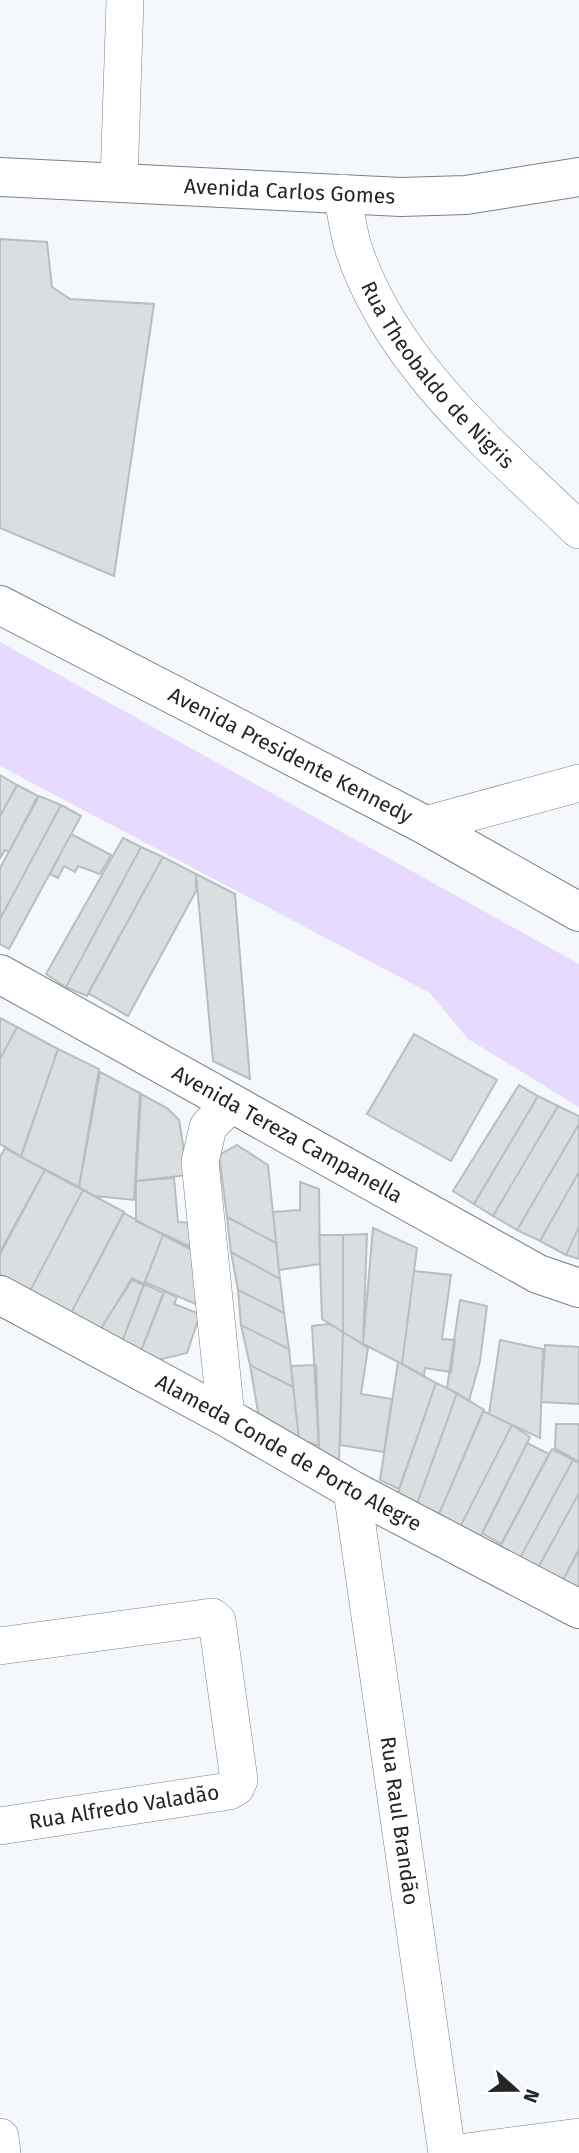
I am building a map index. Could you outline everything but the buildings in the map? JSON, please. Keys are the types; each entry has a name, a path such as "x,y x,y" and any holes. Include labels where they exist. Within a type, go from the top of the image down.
{"main road":[{"name":"Avenida Carlos Gomes","path":"0,177 401,197 466,195 579,177"},
{"name":"Avenida Presidente Kennedy","path":"0,605 425,825 579,912"},
{"name":"Avenida Tereza Campanella","path":"0,974 538,1274 579,1288"},
{"name":"Alameda Conde de Porto Alegre","path":"0,1295 226,1417 352,1490 579,1609"}],"street":[{"path":"119,181 125,0"},
{"name":"Rua Theobaldo de Nigris","path":"342,193 354,248 401,344 459,414 579,530"},
{"path":"425,825 579,783"},
{"path":"226,1417 200,1162 208,1127 231,1103"},
{"name":"Rua Raul Brandão","path":"352,1490 447,2153"},
{"name":"Rua Alfredo Valadão","path":"0,1646 212,1618 217,1621 239,1780 236,1787 229,1791 0,1826"},
{"path":"0,2137 2,2153"},
{"path":"458,2153 579,2137"}],"shaded area":[{"path":"0,642 579,964 579,1107 468,1039 430,993 0,766"}]}
